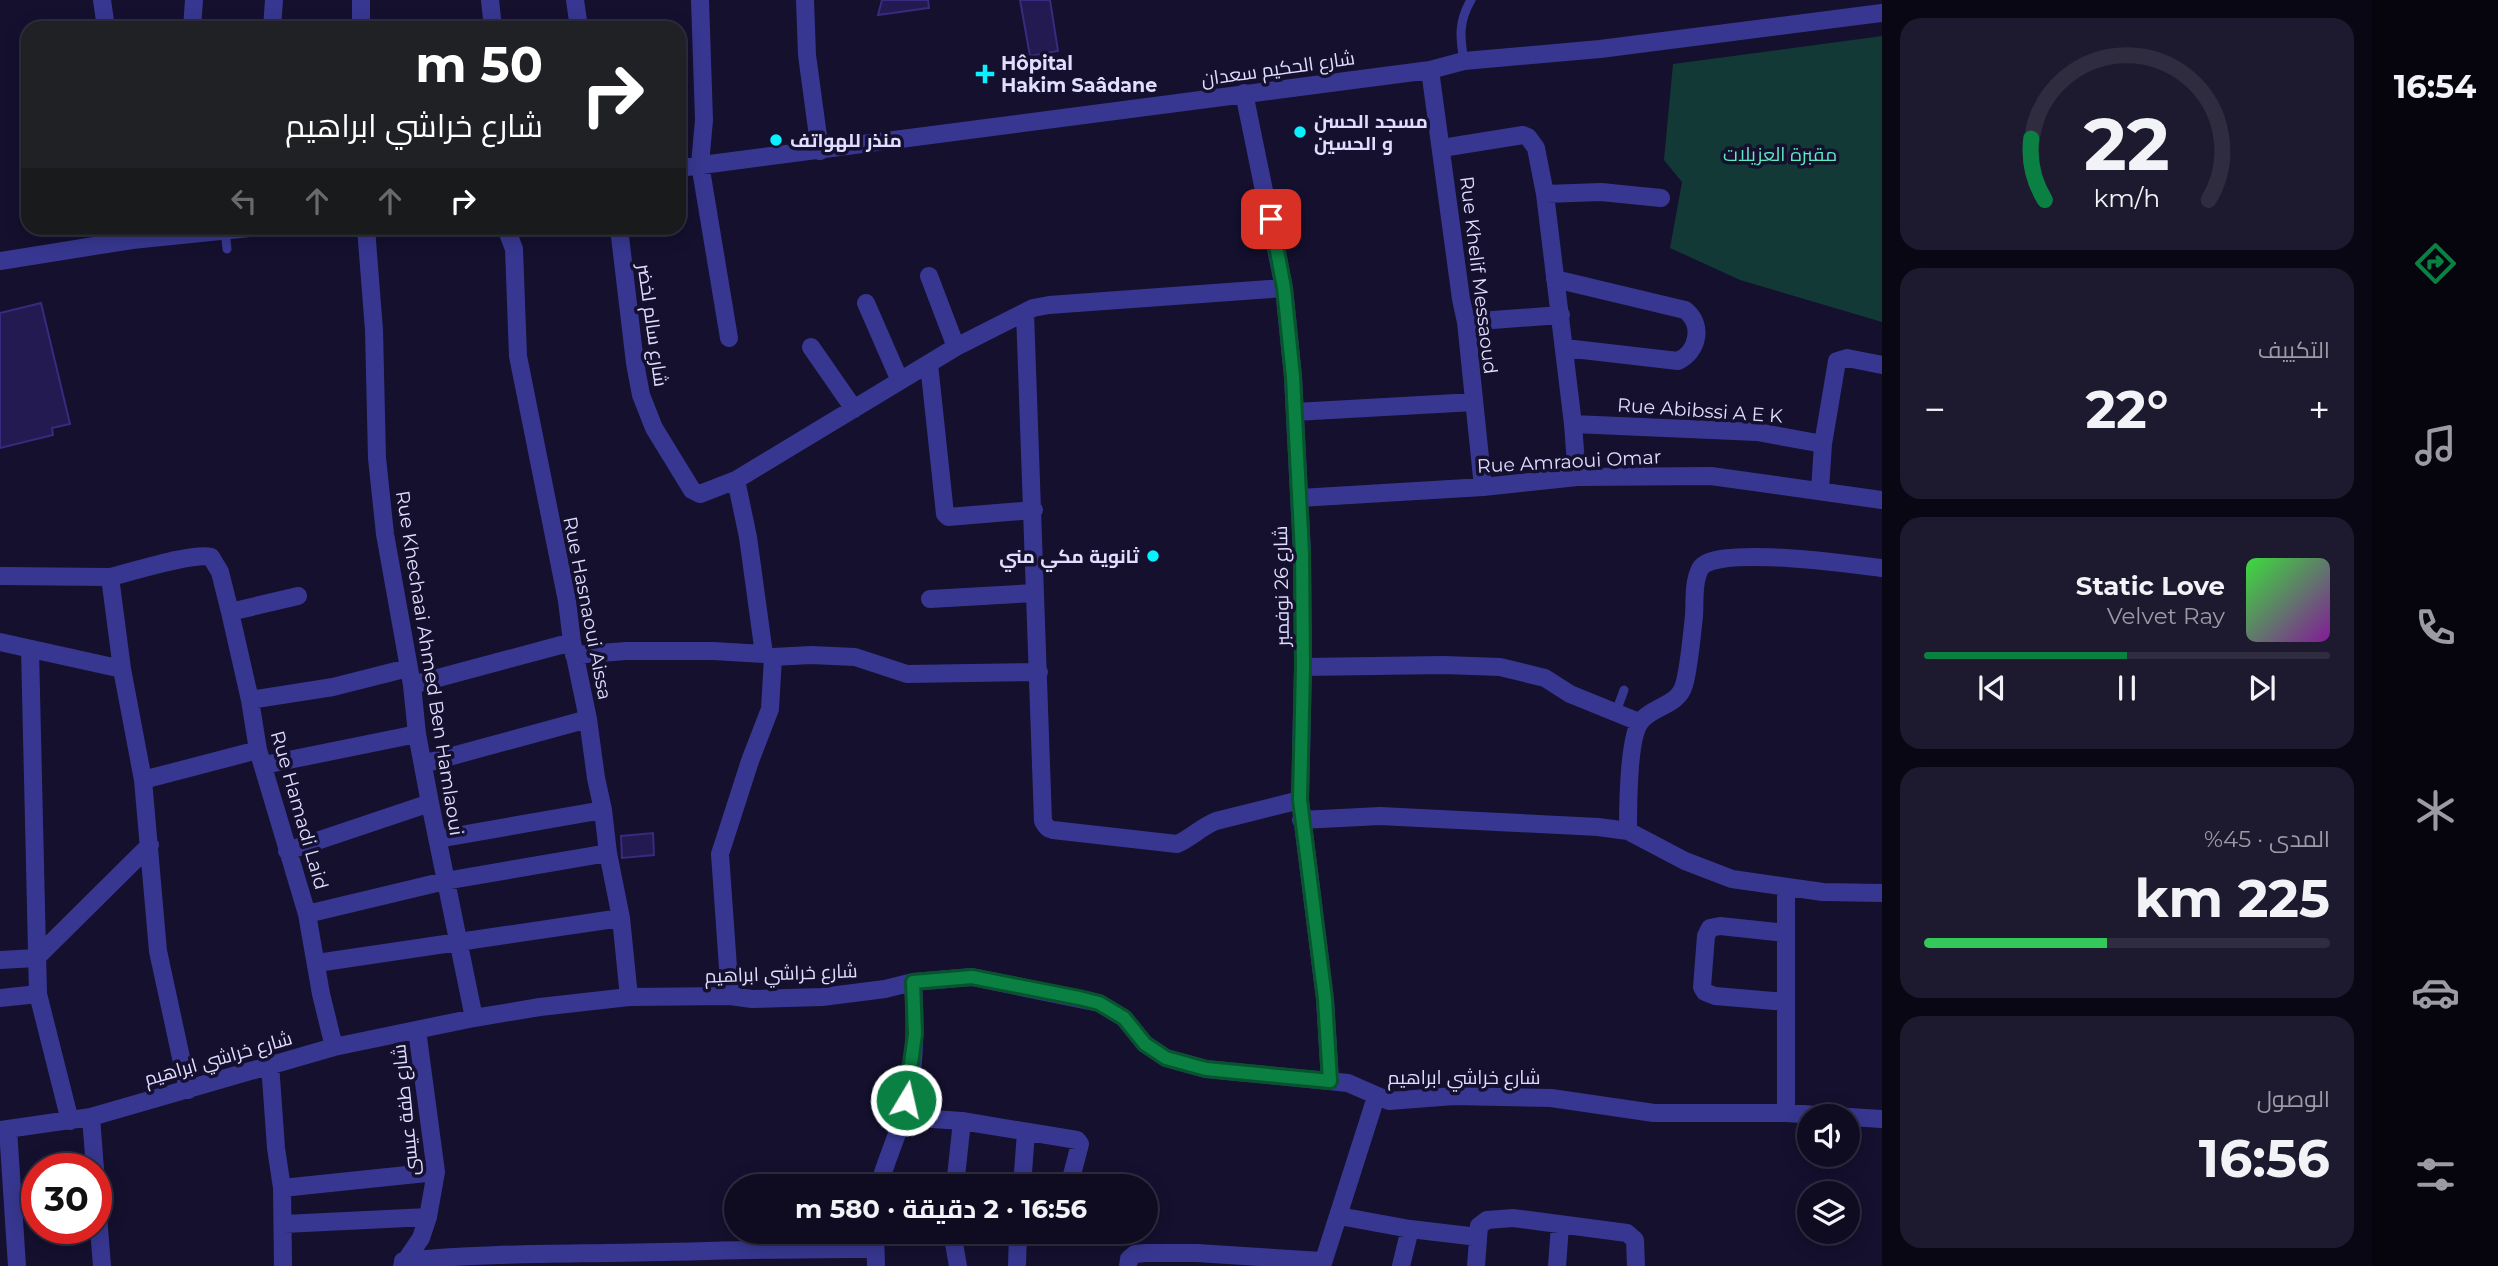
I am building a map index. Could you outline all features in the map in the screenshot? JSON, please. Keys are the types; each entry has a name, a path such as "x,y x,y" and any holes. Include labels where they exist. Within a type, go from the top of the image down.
{"street":[{"path":"102,0 105,21"},
{"path":"192,21 194,0"},
{"path":"272,21 274,0"},
{"path":"361,0 361,21"},
{"path":"490,0 493,21"},
{"path":"575,0 578,21"},
{"path":"700,0 704,120 700,164 729,338"},
{"path":"805,0 807,55 820,151"},
{"name":"شارع الحكيم سعدان","path":"686,167 1430,70 1464,61 1600,49 1882,12"},
{"name":"Rue Khelif Messaoud","path":"1430,70 1466,322 1483,487"},
{"name":"شارع 26 نوفمبر","path":"1244,93 1284,288 1295,412 1300,498 1303,667 1301,820 1325,999 1330,1081"},
{"path":"1442,148 1516,135 1528,137 1536,148 1561,315 1577,477"},
{"path":"1545,194 1601,192 1661,198"},
{"path":"0,261 126,235"},
{"name":"Rue Khechaai Ahmed Ben Hamlaoui","path":"367,235 374,330 378,471 384,534 410,677 417,734 457,944 474,1018"},
{"name":"Rue Hasnaoui Aissa","path":"509,235 514,249 518,356 567,600 573,649 609,839 629,997"},
{"name":"شارع سالم لخضر","path":"620,235 641,395 661,438 692,490 700,494 736,480"},
{"path":"929,276 956,346"},
{"path":"1555,279 1685,310 1693,316 1696,324 1693,351 1678,361 1565,348"},
{"path":"730,996 720,854 769,709 769,655 736,480 956,346 1026,312 1049,305 1284,288"},
{"path":"866,303 900,381"},
{"path":"1026,312 1043,821 1048,829 1177,844 1204,825 1300,800"},
{"path":"1466,322 1561,315"},
{"path":"811,347 854,409"},
{"path":"1820,490 1834,374 1839,360 1847,358 1882,365"},
{"path":"929,364 945,514 948,517 1034,510"},
{"path":"1295,412 1474,402"},
{"name":"Rue Abibssi A E K","path":"1573,424 1757,432 1824,444"},
{"name":"Rue Amraoui Omar","path":"1300,498 1483,487 1577,477 1711,476 1882,500"},
{"name":"Rue Hamadi Laid","path":"110,577 205,555 211,557 220,572 272,802 307,914 334,1047"},
{"path":"1628,831 1628,793 1635,733 1640,722 1674,700 1685,684 1700,567 1706,562 1747,555 1882,568"},
{"path":"0,576 110,577 122,669 143,780 158,951 188,1090"},
{"path":"930,599 1035,593"},
{"path":"230,612 298,596"},
{"path":"0,642 122,669"},
{"path":"30,649 38,994 69,1121"},
{"path":"250,699 410,677 573,649 855,657 907,674 1039,672"},
{"path":"1303,667 1500,667 1545,678 1570,694 1640,722"},
{"path":"423,764 587,719"},
{"path":"143,780 261,757 417,734"},
{"path":"288,851 430,803"},
{"path":"439,839 603,810"},
{"path":"1301,820 1380,816 1598,827 1628,831 1685,861 1732,879 1823,892 1882,893"},
{"path":"307,914 609,839"},
{"path":"0,960 36,958 150,845"},
{"path":"1786,888 1786,1113"},
{"path":"317,963 621,918"},
{"path":"1785,1002 1715,996 1705,992 1702,987 1706,936 1710,928 1720,926 1786,933"},
{"name":"شارع خراشي ابراهيم","path":"4,1130 91,1117 334,1047 540,1007 629,997 821,997 884,989 913,982 972,977 1099,1003 1124,1018 1145,1044 1166,1058 1206,1069 1348,1083 1376,1097 1399,1101 1454,1096 1551,1098 1654,1113 1786,1113 1882,1119"},
{"path":"882,1174 903,1117 915,1034 913,982"},
{"path":"0,998 38,994"},
{"name":"شارع طفة عيسى","path":"402,1264 421,1238 428,1217 436,1172 417,1030"},
{"path":"270,1064 282,1188 283,1266"},
{"path":"1128,1266 1129,1259 1135,1254 1145,1253 1197,1253 1322,1264 1376,1097"},
{"path":"91,1117 94,1153"},
{"path":"903,1117 962,1121 1077,1140 1079,1142 1072,1174"},
{"path":"956,1174 962,1121"},
{"path":"4,1130 17,1266"},
{"path":"1022,1174 1026,1132"},
{"path":"282,1188 436,1172"},
{"path":"1339,1216 1410,1229 1478,1237"},
{"path":"284,1224 428,1217"},
{"path":"1476,1266 1479,1226 1482,1222 1513,1218 1632,1235 1636,1248 1636,1266"},
{"path":"1557,1266 1560,1226"},
{"path":"1401,1266 1410,1229"},
{"path":"100,1244 102,1266"},
{"path":"954,1244 958,1266"},
{"path":"1017,1266 1018,1244"},
{"path":"402,1264 561,1259 607,1253 771,1248 876,1249"}],"lane":[{"path":"1464,61 1459,33 1471,0"},
{"path":"226,235 227,249"},
{"path":"1616,712 1624,690"}],"green space":[{"name":"مقبرة العزيلات","path":"1882,36 1882,322 1740,280 1670,248 1682,182 1664,160 1673,64"}],"building":[{"path":"882,0 928,0 929,8 878,15"},
{"path":"1020,0 1050,0 1058,51 1030,56"},
{"path":"41,303 70,424 52,428 53,435 0,448 0,313"},
{"path":"653,833 654,855 622,858 621,836"}],"place":[{"name":"Hôpital Hakim Saâdane","path":"985,74"},
{"name":"مسجد الحسن و الحسين","path":"1300,132"},
{"name":"منذر للهواتف","path":"776,140"},
{"name":"ثانوية مكي مني","path":"1153,556"}],"route":[{"path":"906,1100 915,1034 913,982 972,977 1099,1003 1124,1018 1145,1044 1166,1058 1206,1069 1330,1081 1325,999 1301,820 1302,553 1293,377 1284,288 1271,219"}]}
